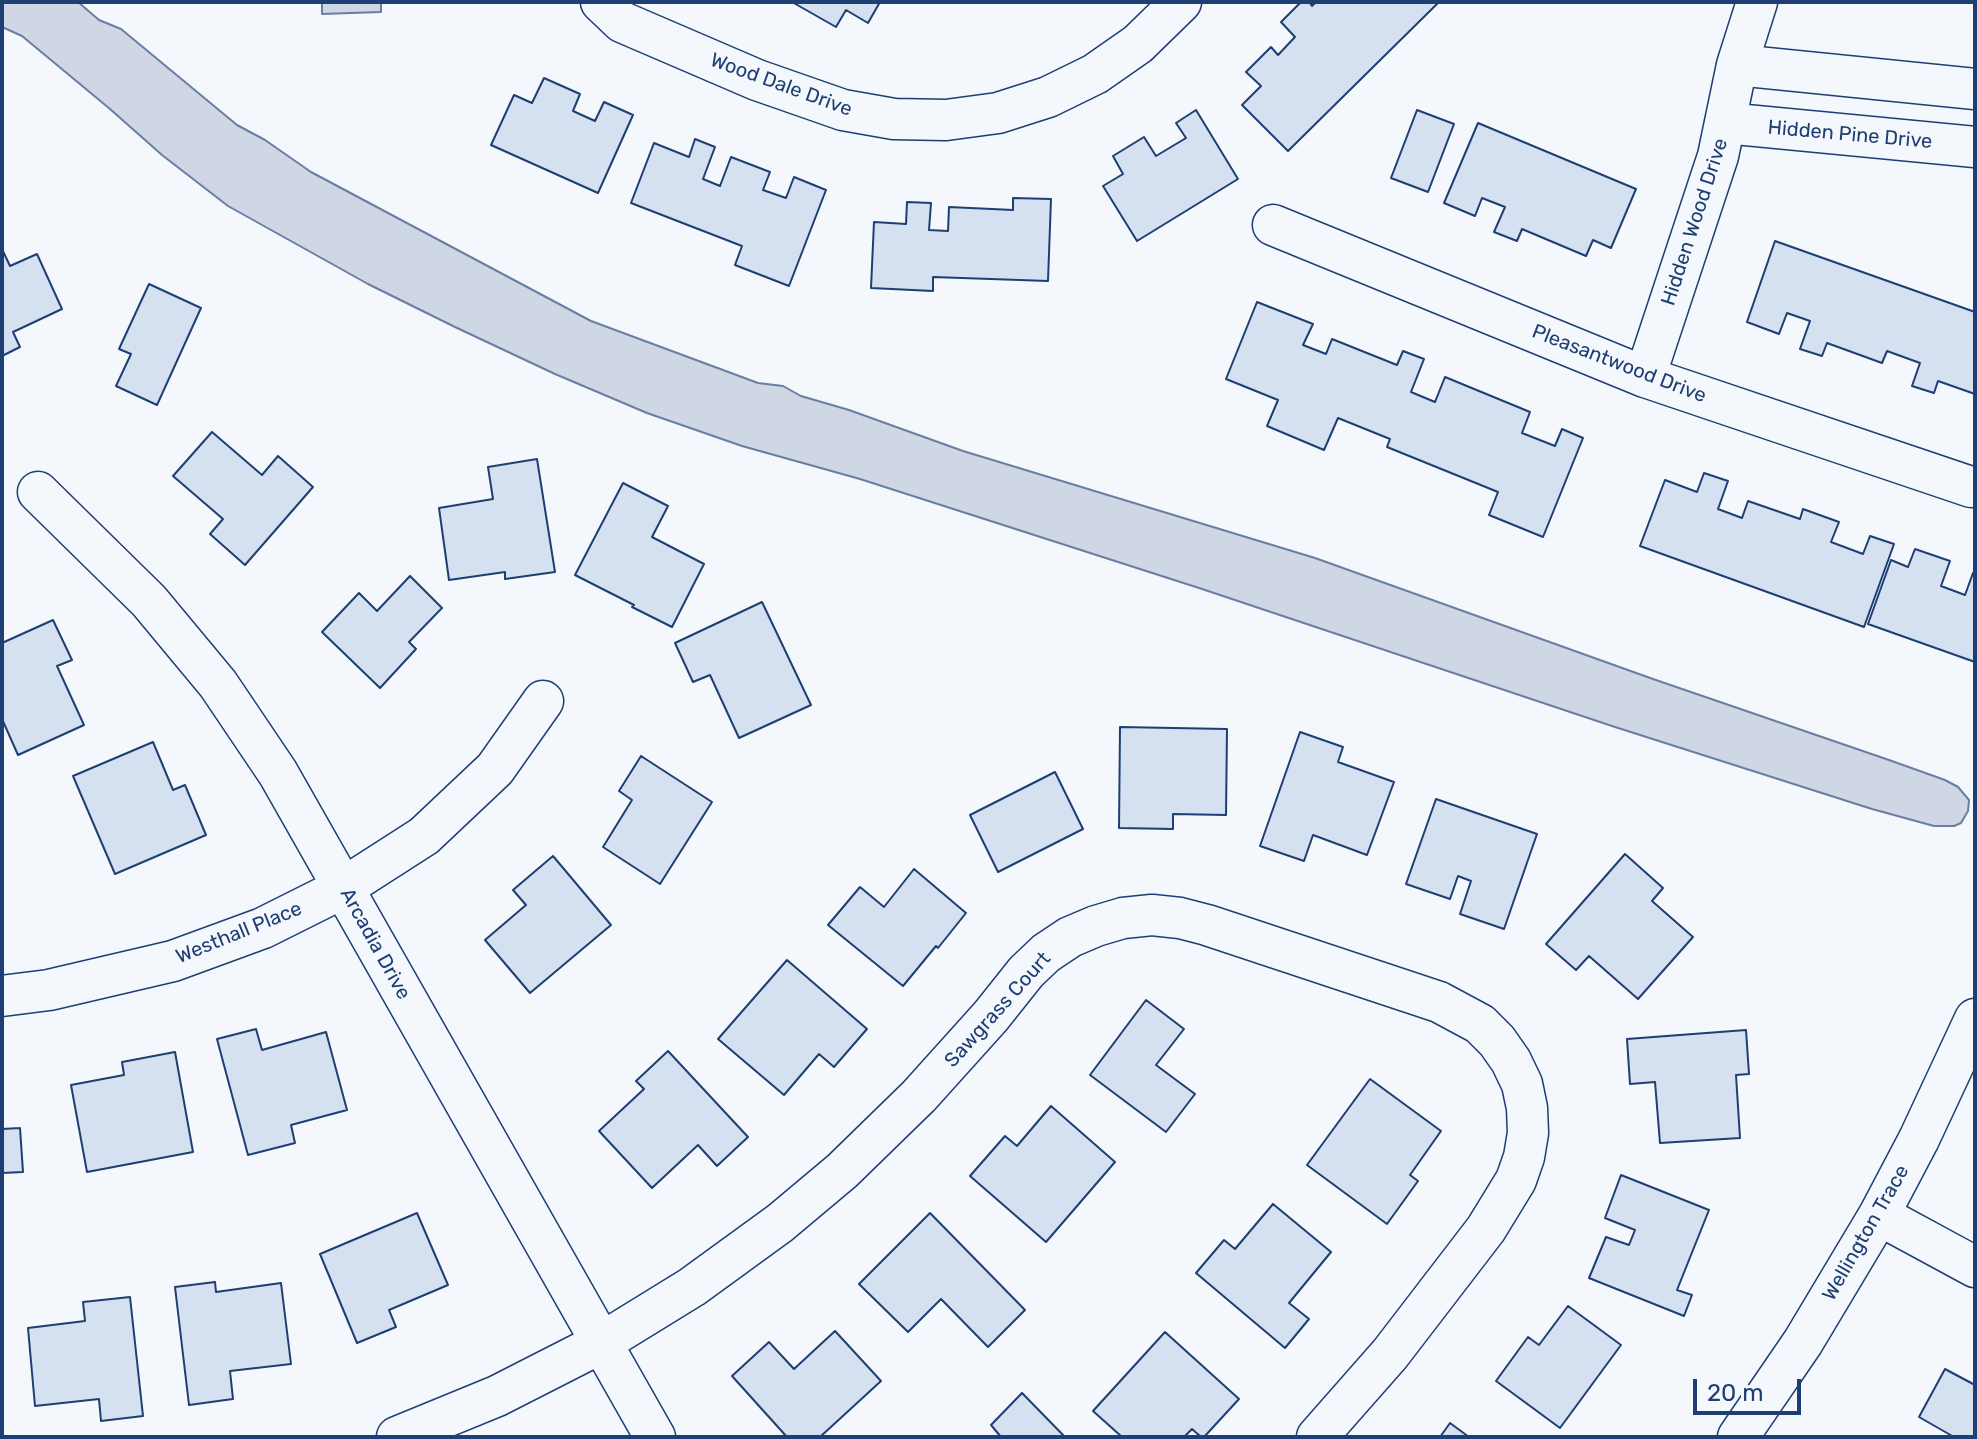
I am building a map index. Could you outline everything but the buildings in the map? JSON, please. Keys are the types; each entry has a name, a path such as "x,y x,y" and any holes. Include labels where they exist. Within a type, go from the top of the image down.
{"street":[{"name":"Wood Dale Drive","path":"601,2 622,22 757,80 828,105 894,119 946,120 998,113 1048,97 1095,74 1138,44 1181,2"},
{"name":"Hidden Wood Drive","path":"1645,377 1718,156 1737,65 1757,2"},
{"path":"1737,65 1975,89"},
{"name":"Hidden Pine Drive","path":"1725,123 1975,147"},
{"name":"Pleasantwood Drive","path":"1273,225 1645,377 1971,487"},
{"name":"Arcadia Drive","path":"38,492 149,601 218,684 278,773 655,1437"},
{"name":"Westhall Place","path":"2,996 49,990 173,961 263,928 343,888 434,827 495,769 543,701"},
{"name":"Sawgrass Court","path":"397,1437 497,1396 601,1343 692,1287 780,1223 842,1171 919,1096 1046,953 1070,937 1096,926 1123,918 1152,915 1180,918 1236,934 1439,1002 1480,1024 1497,1041 1522,1084 1528,1133 1516,1180 1486,1229 1390,1354 1317,1437"},
{"name":"Wellington Trace","path":"1738,1437 1803,1342 1879,1215 1919,1139 1975,1019"},
{"path":"1879,1215 1975,1267"}],"shaded area":[{"path":"2,2 78,2 99,20 121,29 237,125 311,172 591,321 758,383 783,386 801,396 963,451 1315,558 1889,760 1958,787 1969,800 1968,811 1961,823 1934,826 1872,809 1199,588 860,479 742,446 647,413 455,327 368,284 228,206 162,155 22,36 2,27"},
{"path":"322,2 381,2 381,12 322,14"}]}
